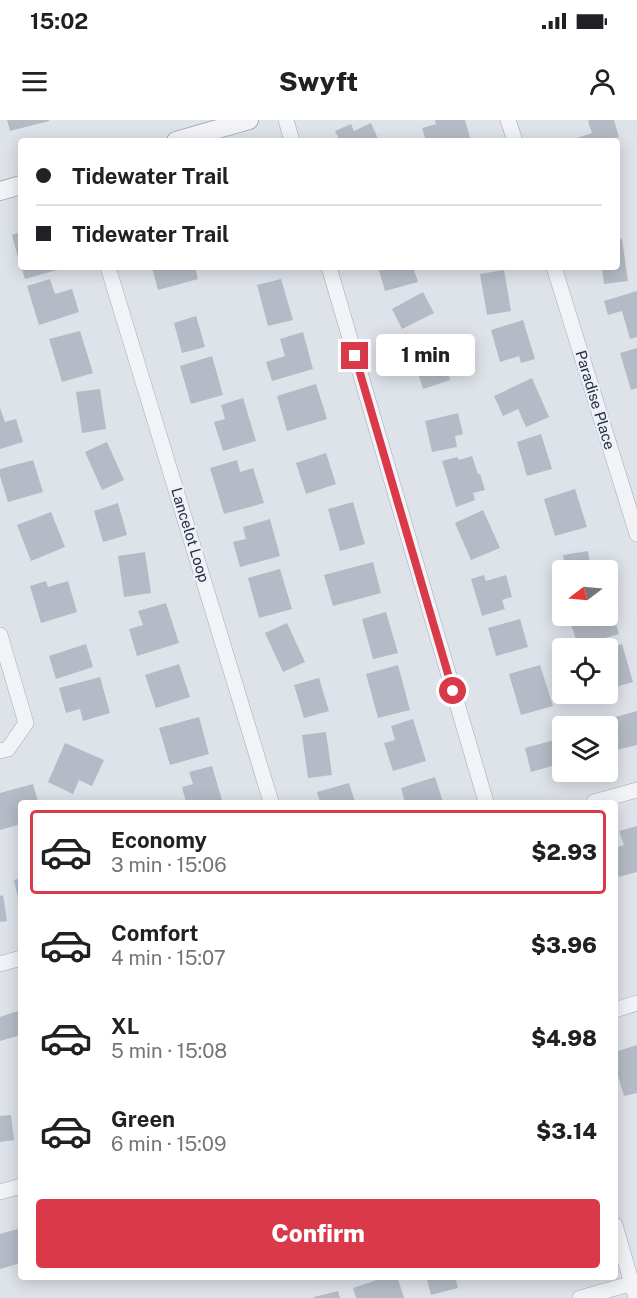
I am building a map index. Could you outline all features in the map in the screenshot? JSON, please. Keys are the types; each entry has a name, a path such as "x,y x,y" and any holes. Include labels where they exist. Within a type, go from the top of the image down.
{"street":[{"path":"182,138 208,126 249,120"},
{"path":"286,120 291,138"},
{"path":"508,120 514,138"},
{"path":"0,190 18,186"},
{"name":"Lancelot Loop","path":"109,270 270,800"},
{"path":"330,270 485,800"},
{"name":"Paradise Place","path":"555,270 637,534"},
{"path":"0,635 26,723 8,749 0,751"},
{"path":"601,800 637,790"},
{"path":"0,964 18,959"},
{"path":"618,1009 637,1003"},
{"path":"0,1192 18,1187"},
{"path":"580,1298 635,1288 618,1234"}],"building":[{"path":"7,120 49,120 49,121 10,131"},
{"path":"435,120 465,120 470,138 425,138 422,128 436,124"},
{"path":"614,120 619,137 577,138 592,133 588,121"},
{"path":"371,123 378,138 338,138 335,131 351,124 354,131"},
{"path":"18,233 18,258 12,235"},
{"path":"620,239 622,239 628,281 604,284 602,270 620,270"},
{"path":"22,270 57,270 25,279"},
{"path":"153,270 196,270 198,279 158,290"},
{"path":"379,270 414,270 418,282 385,291"},
{"path":"504,270 511,311 487,315 480,274"},
{"path":"50,279 55,294 72,289 79,312 39,325 27,286"},
{"path":"281,279 293,320 268,326 257,285"},
{"path":"637,291 637,337 630,339 622,311 608,315 604,301"},
{"path":"423,292 434,313 402,329 392,309"},
{"path":"196,316 205,347 182,353 174,323"},
{"path":"523,320 535,359 521,363 519,356 500,362 491,330"},
{"path":"80,331 93,373 62,382 49,339"},
{"path":"303,332 313,369 272,381 266,362 285,356 280,339"},
{"path":"455,346 459,361 446,365 450,380 423,389 414,359"},
{"path":"637,348 637,388 631,390 620,353"},
{"path":"212,356 223,395 191,404 180,366"},
{"path":"532,378 549,417 526,427 518,409 503,416 494,396"},
{"path":"316,384 327,419 287,431 277,396"},
{"path":"100,389 106,429 82,433 76,392"},
{"path":"243,398 256,441 223,451 214,422 225,419 221,405"},
{"path":"0,408 5,422 16,419 23,442 0,449"},
{"path":"458,413 463,434 455,436 457,447 432,452 425,421"},
{"path":"541,434 552,469 527,476 517,442"},
{"path":"107,442 124,480 102,490 85,452"},
{"path":"326,453 336,484 306,494 296,463"},
{"path":"472,456 485,490 473,493 475,500 456,507 442,461 457,457 459,460"},
{"path":"33,460 43,492 8,502 0,469"},
{"path":"237,460 240,472 253,468 264,503 224,514 210,468"},
{"path":"575,489 587,527 555,536 544,499"},
{"path":"353,502 365,544 340,551 328,509"},
{"path":"118,503 127,535 103,542 94,511"},
{"path":"483,510 500,548 471,560 455,523"},
{"path":"51,512 65,547 31,561 17,525"},
{"path":"270,519 280,556 240,567 233,542 246,539 243,527"},
{"path":"588,551 589,560 564,560 563,555"},
{"path":"145,552 151,593 124,597 118,556"},
{"path":"373,562 381,593 333,606 324,575"},
{"path":"280,569 292,609 259,618 248,578"},
{"path":"484,575 486,581 506,575 512,597 502,600 505,609 482,616 471,579"},
{"path":"46,581 48,587 68,581 77,612 41,623 30,586"},
{"path":"166,603 179,643 137,656 129,629 143,625 138,611"},
{"path":"386,612 398,653 373,659 362,619"},
{"path":"520,619 528,647 496,656 488,628"},
{"path":"287,623 305,662 283,672 265,633"},
{"path":"572,626 617,626 619,634 605,638 575,638"},
{"path":"86,644 93,667 56,679 49,656"},
{"path":"622,644 633,682 618,686 618,645"},
{"path":"179,664 190,697 156,708 145,675"},
{"path":"398,665 410,710 378,718 366,674"},
{"path":"540,665 553,706 521,715 509,674"},
{"path":"100,677 110,713 83,721 80,709 66,713 59,688"},
{"path":"319,678 329,711 304,718 294,685"},
{"path":"637,711 637,745 618,750 618,716"},
{"path":"199,717 209,754 170,765 159,728"},
{"path":"413,719 426,761 393,771 384,743 395,740 391,726"},
{"path":"326,732 332,775 308,778 302,735"},
{"path":"552,741 552,766 531,772 525,748"},
{"path":"65,743 104,760 92,786 79,780 73,794 48,782"},
{"path":"212,766 222,800 185,800 182,787 193,784 189,772"},
{"path":"435,777 442,800 404,800 401,788"},
{"path":"349,783 354,800 319,800 317,792"},
{"path":"33,784 37,800 18,800 18,825 0,830 0,793"},
{"path":"637,826 637,872 619,877 618,847 624,845 619,831"},
{"path":"18,879 18,897 14,880"},
{"path":"3,895 7,921 0,922 0,896"},
{"path":"18,1011 18,1036 0,1041 0,1017"},
{"path":"637,1045 637,1093 624,1096 618,1076 618,1051"},
{"path":"11,1115 14,1140 0,1142 0,1116"},
{"path":"18,1229 18,1264 0,1269 0,1234"},
{"path":"377,1280 398,1280 404,1298 356,1298 353,1288"},
{"path":"427,1280 456,1280 458,1288 431,1295"},
{"path":"338,1291 340,1298 314,1298 314,1297"}],"route":[{"path":"355,356 453,691"}]}
